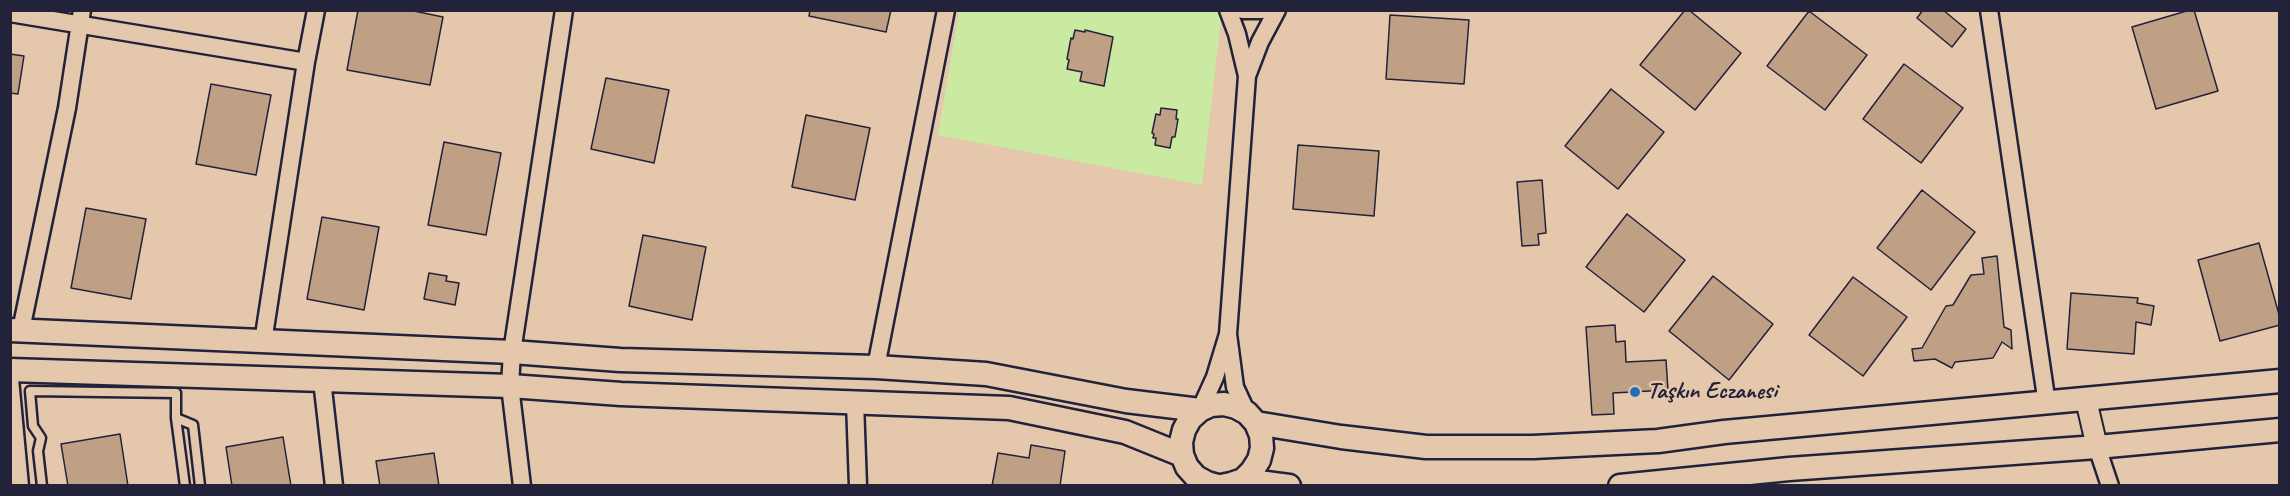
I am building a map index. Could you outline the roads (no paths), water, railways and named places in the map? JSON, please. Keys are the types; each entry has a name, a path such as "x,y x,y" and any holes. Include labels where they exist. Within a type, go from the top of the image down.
{"main road":[{"path":"16,330 512,352 620,360 876,367 986,374 1126,401 1200,410"},
{"path":"10,370 510,386 789,402 1010,408 1125,432 1182,455"},
{"path":"1251,418 1341,437 1426,447 1522,447 1658,441 1724,432 2280,381"},
{"path":"1243,480 1259,460 1262,448 1261,435 1251,418 1236,407 1224,404 1211,405 1200,410 1190,419 1181,442 1182,455 1187,467 1196,477 1219,486 1243,480 1289,486"},
{"path":"1629,485 1792,477 2280,430"}],"street":[{"path":"263,342 316,10"},
{"path":"522,486 510,386 512,352 564,10"},
{"path":"876,367 946,10"},
{"path":"1228,10 1237,34 1247,76"},
{"path":"1243,10 1262,10"},
{"path":"1251,418 1235,387 1228,334 1247,76 1260,42 1277,10"},
{"path":"1989,10 2047,404"},
{"path":"10,13 81,17 306,62"},
{"path":"16,330 67,108 81,17"},
{"path":"1200,410 1215,377 1228,334"},
{"path":"10,379 20,486"},
{"path":"322,380 334,486"},
{"path":"2086,400 2097,447 2110,486"},
{"path":"855,402 858,486"}],"lane":[{"path":"111,375 176,393"},
{"path":"42,486 38,451 41,438 33,426 30,392 176,393"},
{"path":"176,393 176,418 185,486"},
{"path":"176,418 193,425 200,486"}],"place":[{"name":"Taşkın Eczanesi","path":"1635,392"}]}
